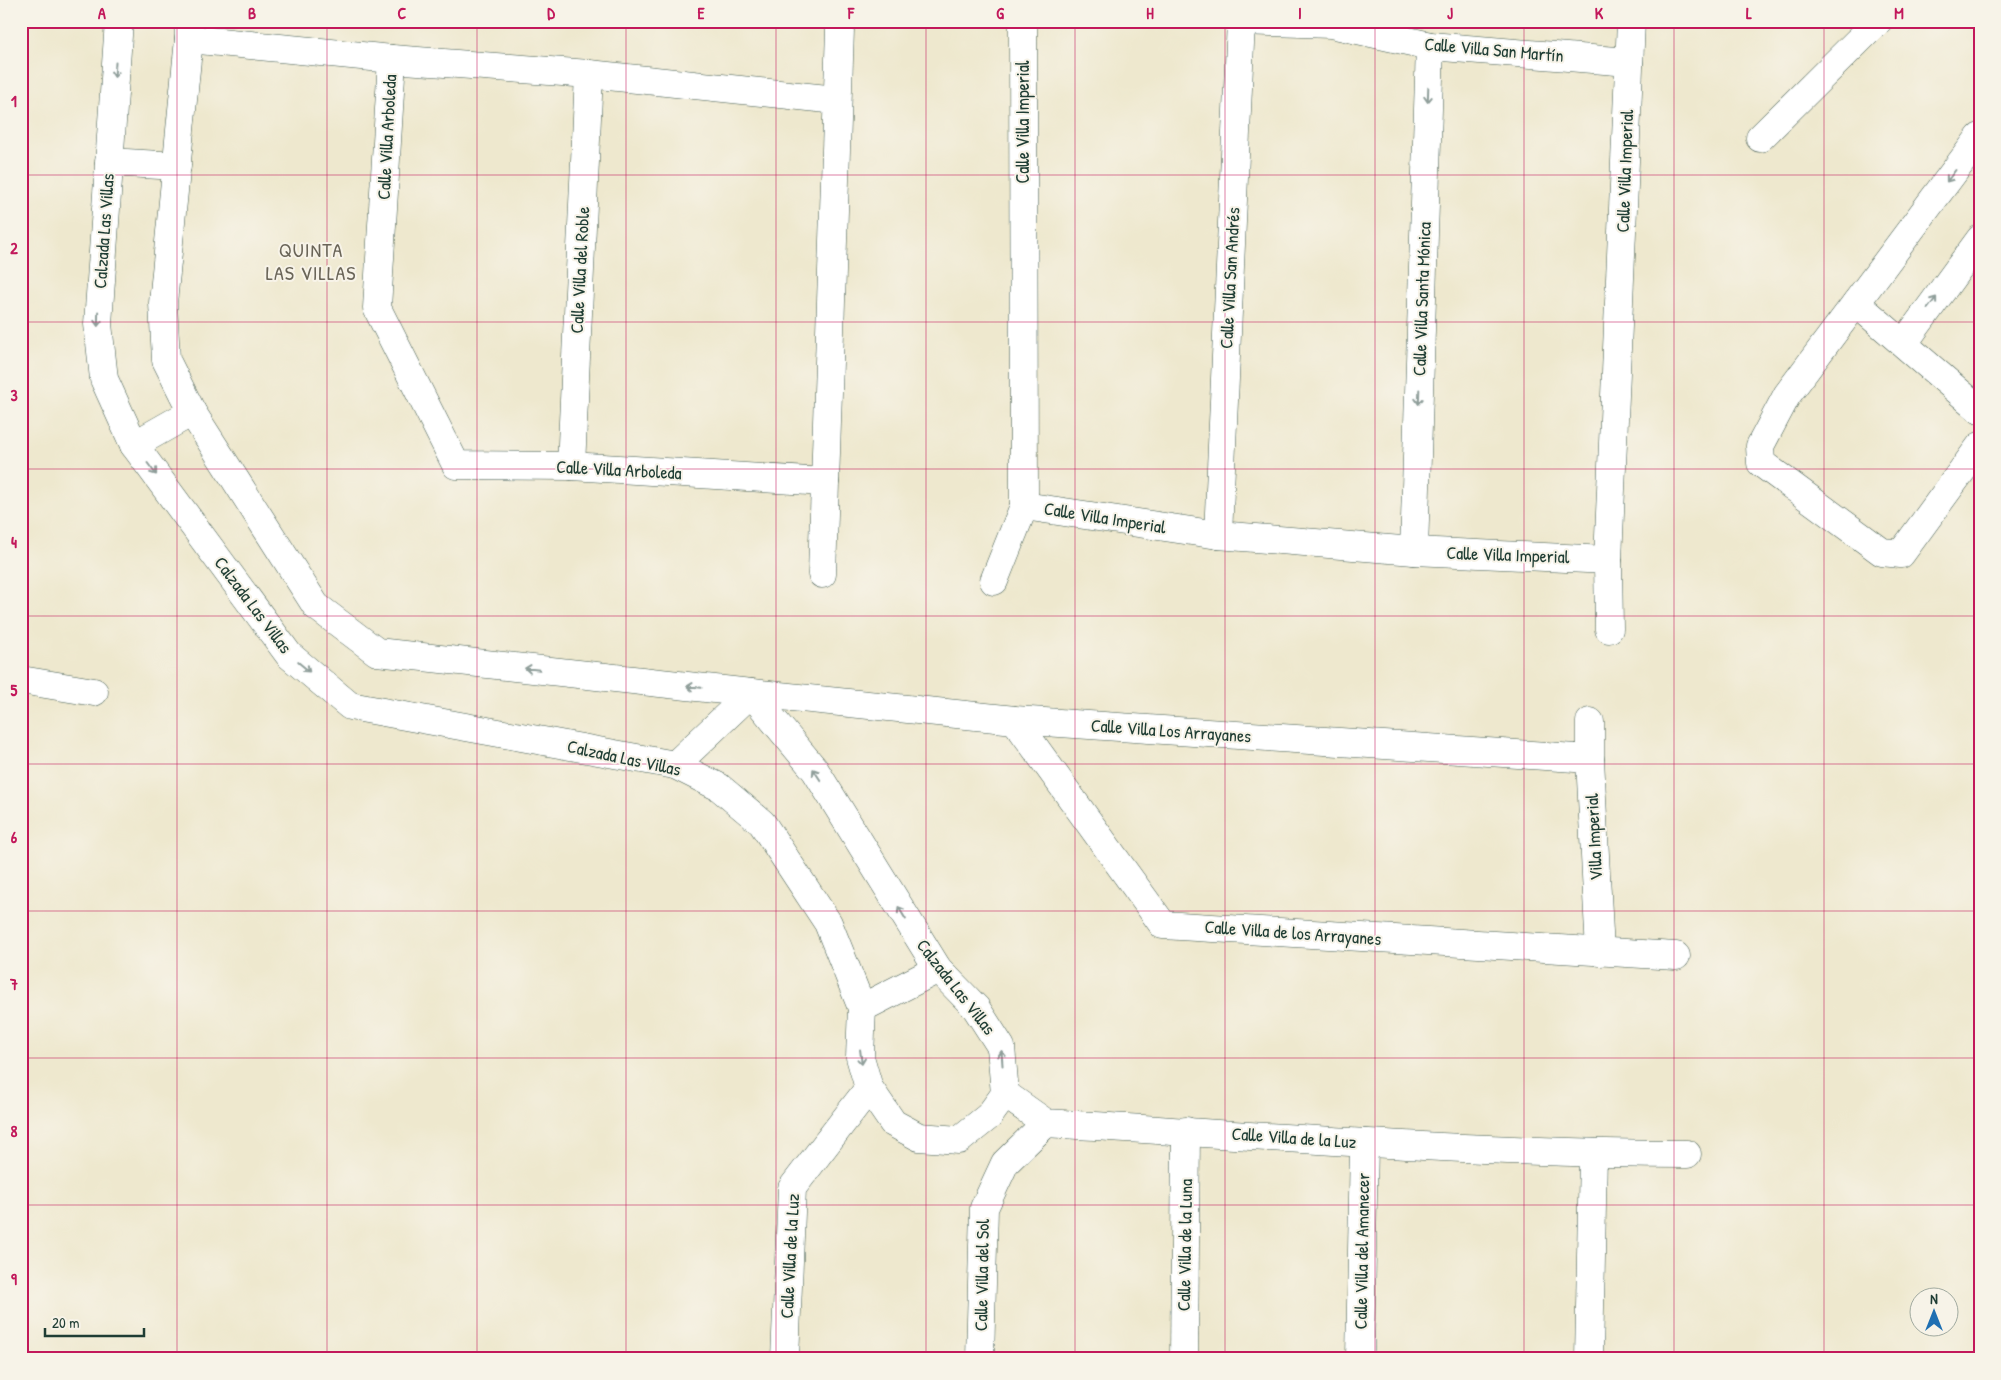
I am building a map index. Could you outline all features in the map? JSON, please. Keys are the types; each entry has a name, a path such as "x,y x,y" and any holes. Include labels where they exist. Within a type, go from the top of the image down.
{"street":[{"name":"Calzada Las Villas","path":"119,21 98,324 104,379 134,445 289,654 350,706 675,766 719,787 762,823 828,923 862,1008 860,1057 869,1088 893,1123 920,1137 959,1140 989,1116 1005,1094 1001,1047 976,1008 938,969 814,770 752,693"},
{"name":"Calle Villa Imperial","path":"1023,21 1024,506 1218,535 1414,551 1608,560"},
{"name":"Calle Villa San Martín","path":"1241,21 1331,24 1430,46 1629,62"},
{"name":"Calle Villa San Andrés","path":"1218,535 1241,21"},
{"name":"Calle Villa Imperial","path":"1610,629 1608,560 1631,21"},
{"path":"1760,138 1878,21"},
{"path":"822,574 840,29"},
{"path":"189,30 163,302 166,360 192,412 316,606 377,652 752,693"},
{"name":"Calle Villa Arboleda","path":"189,30 392,59 589,74 837,100"},
{"name":"Calle Villa Santa Mónica","path":"1414,551 1430,46"},
{"name":"Calle Villa Arboleda","path":"392,59 377,308 456,464 571,466 825,482"},
{"name":"Calle Villa del Roble","path":"571,466 589,74"},
{"path":"1980,137 1787,395 1760,446 1761,463 1882,552 1901,554 1980,446"},
{"path":"109,162 177,166"},
{"path":"1904,343 1980,239"},
{"path":"1856,303 1980,410"},
{"path":"134,445 192,412"},
{"path":"994,581 1024,506"},
{"path":"21,680 94,692"},
{"path":"675,766 752,693"},
{"name":"Calle Villa Los Arrayanes","path":"752,693 1015,720 1590,760"},
{"name":"Calle Villa de los Arrayanes","path":"1015,720 1163,925 1676,956"},
{"name":"Villa Imperial","path":"1590,722 1590,760 1600,952"},
{"path":"862,1008 938,969"},
{"name":"Calle Villa de la Luz","path":"785,1359 792,1188 869,1088"},
{"path":"1005,1094 1046,1123"},
{"name":"Calle Villa de la Luz","path":"1046,1123 1364,1143 1593,1153 1687,1154"},
{"name":"Calle Villa del Sol","path":"980,1359 984,1208 1005,1163 1046,1123"},
{"name":"Calle Villa de la Luna","path":"1184,1359 1186,1131"},
{"name":"Calle Villa del Amanecer","path":"1360,1359 1364,1143"},
{"path":"1589,1359 1593,1153"}],"district":[{"name":"QUINTA LAS VILLAS","path":"311,262"}]}
